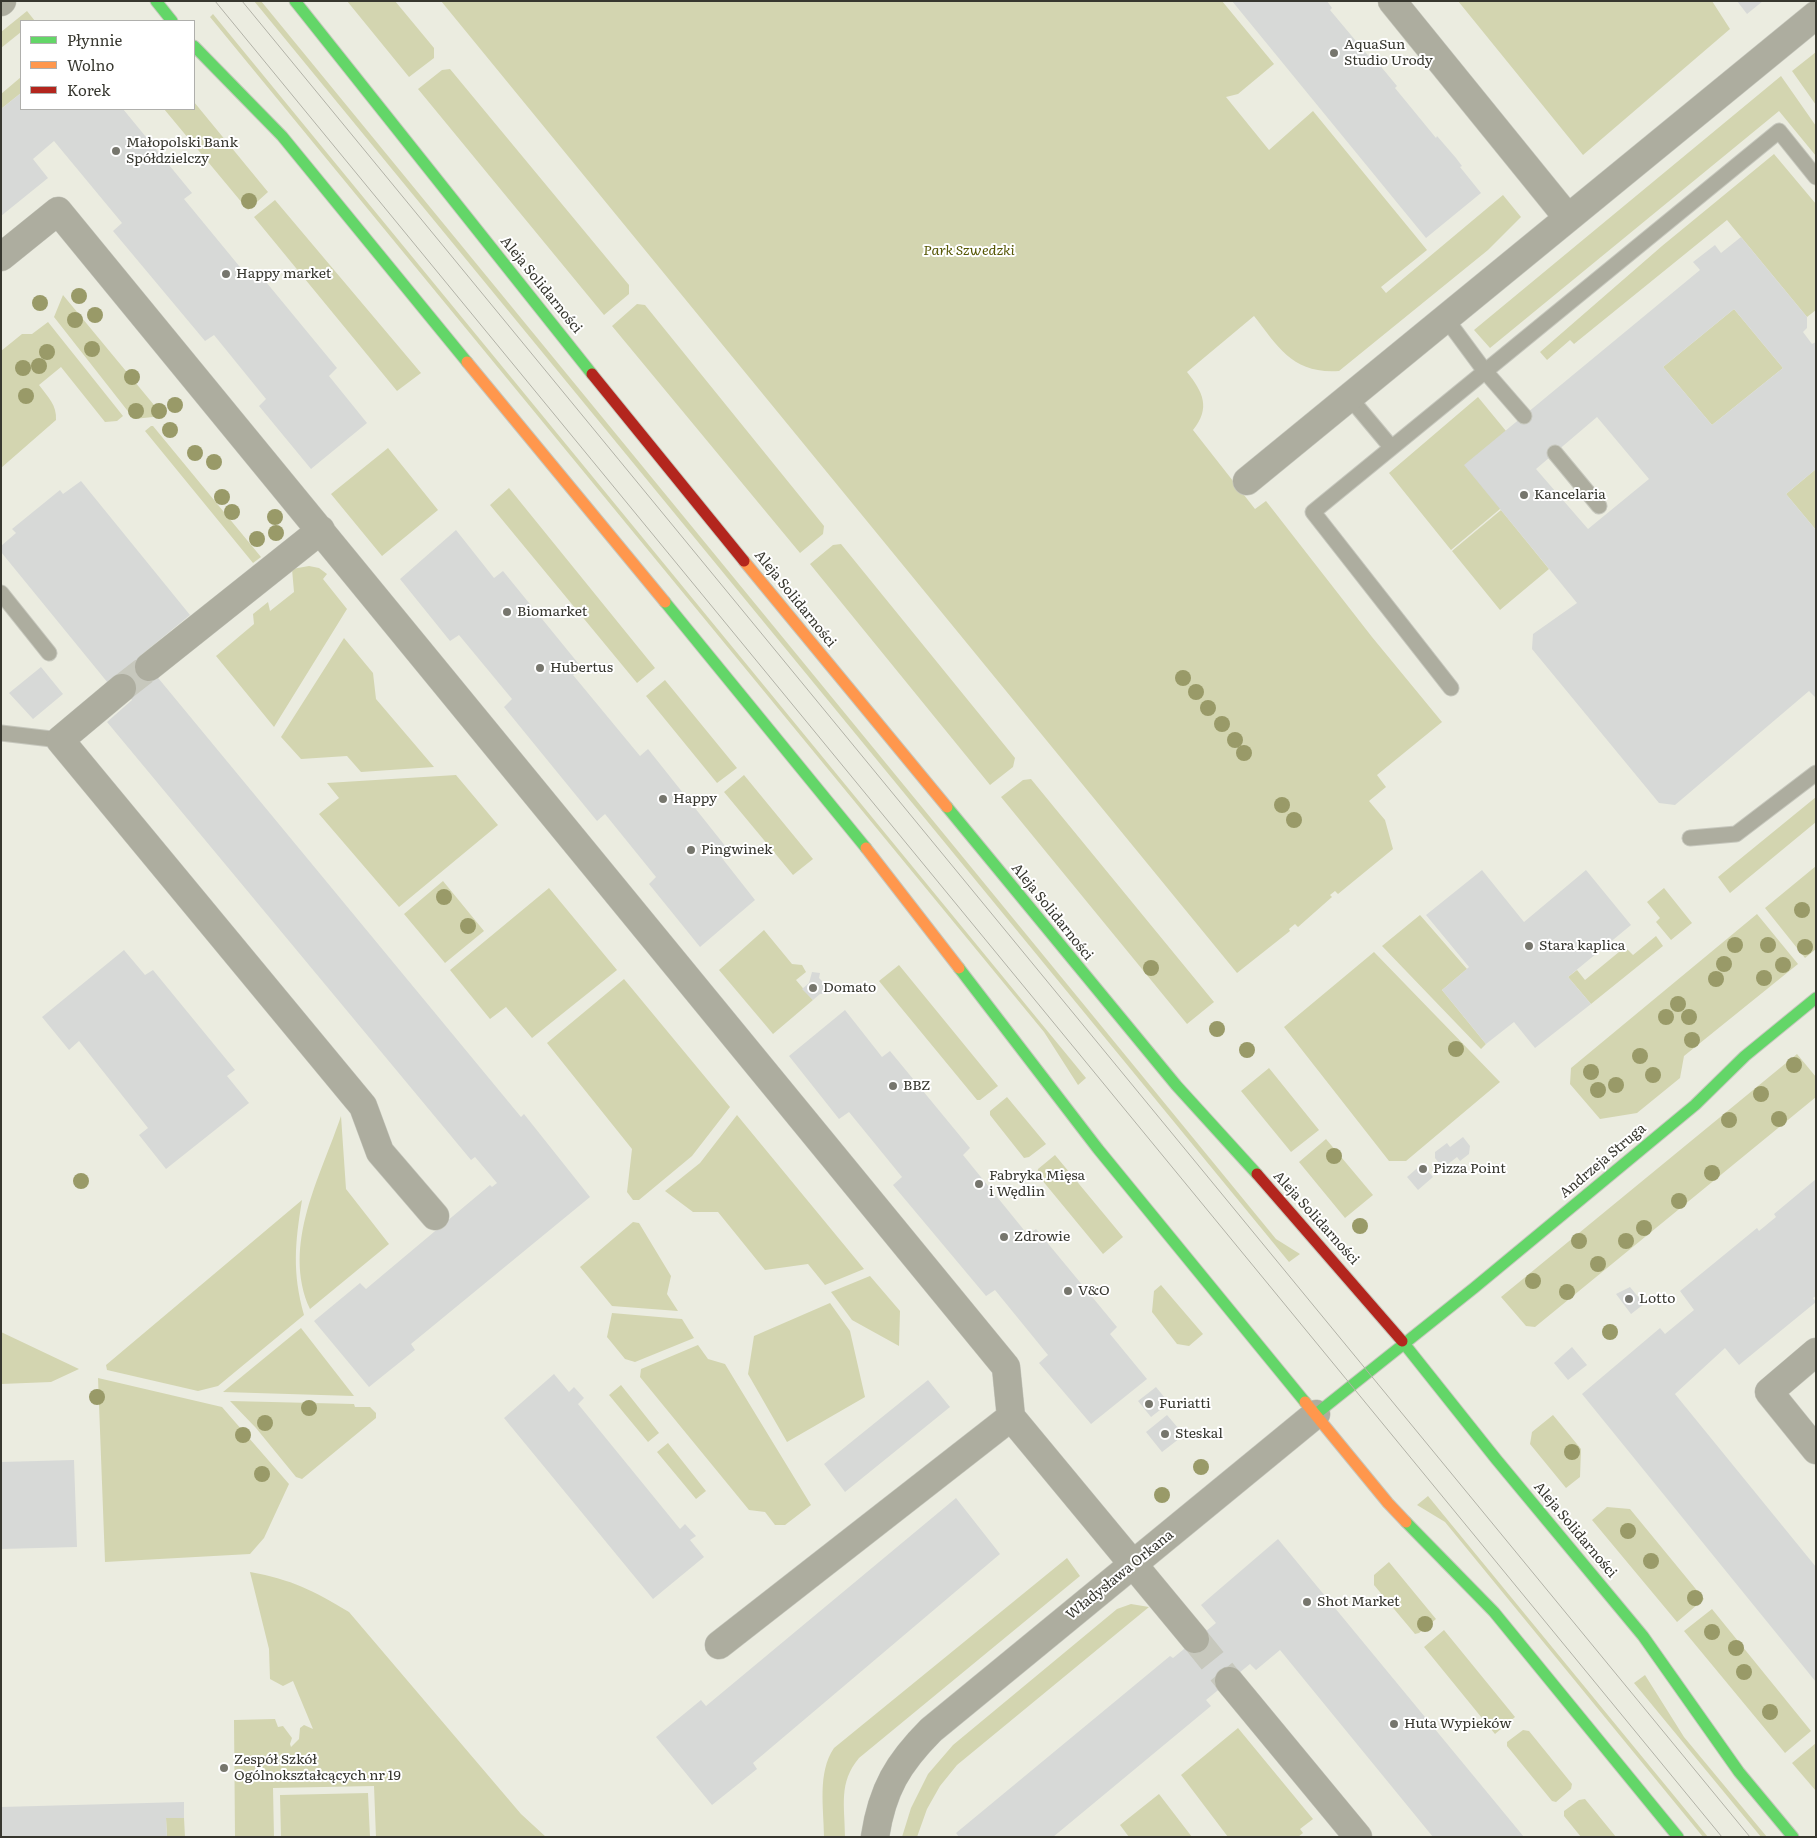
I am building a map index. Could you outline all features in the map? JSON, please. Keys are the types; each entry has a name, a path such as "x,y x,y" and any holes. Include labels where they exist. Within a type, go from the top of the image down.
{"street":[{"path":"156,1 171,20"},
{"name":"Aleja Solidarności","path":"294,1 637,431 1157,1063 1314,1237 1404,1343 1496,1459 1643,1636 1740,1772 1792,1837"},
{"path":"1392,1 1568,218"},
{"path":"1248,481 1447,320 1568,218 1816,15"},
{"path":"195,47 282,136 860,839 1098,1149 1388,1503 1494,1612 1678,1837"},
{"path":"1,257 58,211 1006,1367 1011,1417 1195,1639"},
{"path":"149,667 321,530"},
{"path":"122,688 60,740 363,1106 380,1152 435,1216"},
{"name":"Andrzeja Struga","path":"1404,1343 1474,1288 1695,1105 1745,1056 1816,998"},
{"name":"Władysława Orkana","path":"875,1837 880,1808 888,1786 898,1768 915,1746 931,1730 1404,1343"},
{"path":"1816,1352 1769,1392 1816,1450"},
{"path":"719,1645 1011,1417"},
{"path":"1229,1681 1358,1837"}],"lane":[{"path":"1451,688 1313,512 1484,370 1779,131 1816,177"},
{"path":"1447,320 1484,370 1524,416"},
{"path":"1350,398 1391,447"},
{"path":"1555,453 1599,506"},
{"path":"1,593 50,653"},
{"path":"1,734 60,740"},
{"path":"1690,838 1736,834 1816,773"}],"green space":[{"path":"254,1 261,1 1276,1239 1300,1254 1289,1262"},
{"path":"347,1 395,1 434,48 434,58 409,77"},
{"name":"Park Szwedzki","path":"441,1 1222,1 1274,64 1238,94 1226,97 1269,150 1313,111 1427,250 1381,287 1386,293 1503,195 1521,217 1488,250 1339,371 1323,371 1298,363 1271,339 1254,316 1187,372 1201,393 1203,400 1202,414 1193,430 1255,509 1266,501 1372,637 1442,722 1377,775 1386,787 1369,801 1385,820 1393,849 1338,894 1335,891 1330,895 1332,897 1298,927 1295,924 1289,929 1290,931 1237,973"},
{"path":"1458,1 1712,1 1730,29 1583,155"},
{"path":"27,11 34,20 20,20 20,33 1,48 1,32"},
{"path":"213,14 1086,1078 1078,1085 1044,1032 210,17"},
{"path":"1816,52 1816,105 1792,71"},
{"path":"450,69 629,285 629,294 604,315 418,89 442,70"},
{"path":"1781,76 1816,126 1816,156 1779,111 1490,348 1474,330"},
{"path":"20,78 20,94 1,109 1,94"},
{"path":"195,103 268,192 248,210 165,110 195,110"},
{"path":"1774,154 1816,204 1816,310 1807,317 1727,220 1574,344 1570,340 1547,360 1540,352 1662,246"},
{"path":"275,200 421,373 397,391 254,217"},
{"path":"63,295 154,405 153,417 134,419 54,317"},
{"path":"637,304 645,305 824,526 823,534 800,553 612,326"},
{"path":"1734,309 1783,368 1712,425 1663,367"},
{"path":"48,322 123,416 117,421 105,422 61,367 39,385 53,405 56,420 1,468 1,351 22,334 32,334"},
{"path":"1478,397 1506,431 1500,509 1451,550 1389,473"},
{"path":"153,426 261,557 253,563 145,431"},
{"path":"388,448 438,510 382,556 331,494"},
{"path":"1816,469 1816,530 1786,494"},
{"path":"509,488 655,668 637,683 490,505"},
{"path":"1501,510 1549,569 1500,610 1452,551"},
{"path":"841,544 1015,758 1013,767 990,785 810,564 833,545"},
{"path":"309,566 319,568 327,574 323,579 347,609 274,727 216,656 254,624 253,614 268,602 270,611 294,592 292,569"},
{"path":"344,638 373,673 376,699 434,767 361,772 347,756 301,759 281,737"},
{"path":"665,680 737,768 717,783 646,696"},
{"path":"456,775 498,825 399,907 319,814 339,798 327,783"},
{"path":"744,775 813,859 793,875 724,792"},
{"path":"1031,779 1214,1002 1187,1024 1001,797 1023,780"},
{"path":"1816,797 1816,822 1730,893 1718,877"},
{"path":"1816,866 1816,949 1805,958 1765,908"},
{"path":"443,881 484,931 445,963 404,914"},
{"path":"549,888 617,970 532,1038 506,1007 490,1019 450,970"},
{"path":"1664,888 1692,923 1671,940 1656,922 1660,918 1647,902"},
{"path":"1757,914 1798,964 1684,1056 1680,1078 1637,1113 1600,1119 1570,1084 1571,1068"},
{"path":"1420,915 1467,969 1442,990 1486,1044 1481,1049 1382,946"},
{"path":"764,930 792,964 802,965 806,972 796,980 813,1000 773,1034 719,970"},
{"path":"1656,936 1663,946 1591,1004 1568,977 1577,970 1585,980 1625,947 1633,955"},
{"path":"1374,952 1500,1082 1406,1161 1389,1161 1284,1027"},
{"path":"899,965 998,1086 980,1100 977,1100 879,981"},
{"path":"624,979 730,1107 692,1156 639,1200 633,1200 627,1192 632,1149 547,1043"},
{"path":"1797,1054 1816,1077 1816,1097 1535,1327 1526,1326 1501,1297"},
{"path":"1269,1068 1319,1130 1291,1152 1241,1091"},
{"path":"1007,1097 1046,1144 1029,1157 1024,1158 990,1115 990,1111"},
{"path":"737,1115 864,1269 825,1285 808,1264 765,1270 718,1212 693,1212 665,1191 700,1163"},
{"path":"341,1116 346,1189 389,1244 310,1309 302,1285 300,1260 302,1236 307,1211"},
{"path":"1326,1139 1373,1195 1345,1218 1299,1162"},
{"path":"1055,1155 1123,1237 1103,1254 1037,1174 1038,1169"},
{"path":"302,1200 296,1271 304,1315 218,1386 198,1391 107,1370 106,1365"},
{"path":"633,1222 639,1223 671,1276 667,1294 678,1311 612,1306 580,1267"},
{"path":"870,1276 900,1311 899,1346 852,1320 831,1292"},
{"path":"1161,1285 1203,1334 1189,1346 1177,1344 1152,1312 1154,1291"},
{"path":"830,1303 850,1331 865,1397 787,1442 748,1374 754,1336"},
{"path":"612,1313 682,1319 694,1338 635,1362 625,1359 607,1337"},
{"path":"301,1328 354,1396 223,1392"},
{"path":"1,1332 79,1369 51,1382 1,1384"},
{"path":"698,1345 708,1359 725,1364 811,1505 785,1525 775,1525 765,1512 749,1510 640,1377 641,1369"},
{"path":"98,1378 222,1407 289,1484 264,1538 250,1554 105,1562"},
{"path":"621,1385 659,1433 648,1442 609,1395"},
{"path":"230,1401 354,1404 355,1407 370,1407 376,1413 376,1418 302,1479 296,1477 256,1428"},
{"path":"1553,1415 1581,1449 1580,1477 1566,1488 1530,1444 1532,1432"},
{"path":"668,1443 706,1491 696,1499 657,1452"},
{"path":"1428,1496 1708,1837 1703,1837 1445,1522 1417,1505"},
{"path":"1607,1507 1630,1509 1704,1599 1677,1622 1592,1520"},
{"path":"1067,1558 1080,1576 859,1758 852,1767 845,1786 845,1837 824,1837 823,1780 825,1768 834,1748"},
{"path":"1389,1562 1436,1619 1419,1633 1415,1634 1374,1585 1374,1575"},
{"path":"250,1572 290,1582 349,1612 521,1814 546,1837 376,1837 374,1786 273,1788 274,1837 235,1837 234,1720 275,1719 278,1727 283,1726 292,1738 291,1747 299,1739 300,1728 304,1725 313,1729 293,1681 283,1686 270,1679 269,1649"},
{"path":"1131,1604 1149,1607 957,1765 940,1786 927,1809 917,1837 902,1837 911,1808 928,1774 953,1745 1117,1609"},
{"path":"1712,1609 1811,1731 1785,1753 1684,1631"},
{"path":"1444,1630 1515,1717 1495,1734 1424,1647"},
{"path":"1645,1675 1684,1737 1767,1837 1761,1837 1634,1683"},
{"path":"1238,1728 1313,1819 1300,1829 1303,1833 1298,1837 1228,1837 1181,1775"},
{"path":"1523,1730 1529,1731 1572,1784 1571,1789 1556,1802 1552,1801 1507,1746 1507,1742"},
{"path":"1816,1743 1816,1791 1792,1763"},
{"path":"368,1793 370,1837 281,1837 280,1795"},
{"path":"1159,1794 1192,1837 1129,1837 1120,1825"},
{"path":"1585,1799 1616,1837 1581,1837 1564,1816 1564,1811 1579,1800"},
{"path":"166,1818 184,1818 185,1837 167,1837"}],"building":[{"path":"1232,1 1327,1 1332,8 1330,10 1371,59 1373,57 1397,86 1395,88 1436,138 1437,136 1456,158 1462,166 1460,167 1481,193 1426,238"},
{"path":"1737,1 1763,1 1747,14"},
{"path":"20,94 20,110 124,110 192,193 184,199 249,278 257,271 337,368 329,376 367,423 311,469 259,406 266,399 214,335 205,341 113,231 122,223 54,141 33,159 48,178 1,216 1,109"},
{"path":"1741,237 1807,317 1807,328 1803,332 1812,344 1816,342 1816,469 1786,494 1816,530 1816,698 1809,691 1675,805 1659,803 1532,649 1533,634 1577,603 1464,465 1700,270 1693,262 1715,245 1721,253","holes":["1734,309 1783,368 1712,425 1663,367","1597,417 1649,479 1588,529 1536,469"]},
{"path":"81,481 190,615 140,656 521,1117 524,1114 590,1197 411,1344 415,1350 369,1387 314,1321 360,1283 366,1289 490,1185 492,1187 497,1183 475,1157 471,1160 107,722 132,700 122,688 108,683 1,552 1,546 16,533 12,529 60,490 63,494"},
{"path":"456,530 494,578 503,571 582,668 573,675 640,756 648,749 726,847 718,853 755,900 700,947 649,884 656,877 605,814 597,821 504,707 512,699 459,635 450,641 400,579"},
{"path":"41,667 63,694 33,719 9,693"},
{"name":"Stara kaplica","path":"1482,870 1524,922 1586,870 1631,925 1568,977 1591,1004 1535,1048 1514,1022 1486,1044 1442,990 1469,967 1426,915"},
{"path":"124,950 145,975 153,970 235,1070 227,1076 249,1103 166,1169 139,1135 148,1128 79,1041 69,1050 42,1017"},
{"path":"812,972 820,973 819,978 829,985 829,994 820,994 813,1000 802,989 809,983"},
{"path":"845,1010 882,1057 890,1051 970,1148 963,1155 1028,1235 1036,1229 1117,1327 1110,1334 1147,1379 1091,1424 1039,1363 1048,1355 995,1290 986,1296 893,1185 902,1177 849,1112 839,1119 789,1056"},
{"path":"1463,1137 1470,1146 1469,1154 1460,1161 1457,1157 1443,1168 1435,1158 1435,1152 1447,1143 1450,1147"},
{"path":"1422,1164 1433,1177 1418,1190 1407,1177"},
{"path":"1816,1179 1816,1296 1813,1298 1816,1302 1739,1365 1725,1348 1675,1394 1816,1567 1816,1682 1582,1394 1660,1328 1665,1334 1694,1310 1680,1291 1757,1228 1759,1231 1776,1217 1774,1214"},
{"path":"1630,1287 1644,1304 1631,1314 1616,1294"},
{"path":"1572,1347 1587,1365 1568,1380 1554,1363"},
{"path":"554,1374 569,1392 574,1387 584,1398 578,1404 680,1529 685,1524 696,1536 690,1540 704,1557 653,1599 504,1418"},
{"path":"928,1380 950,1407 845,1492 824,1464"},
{"path":"1156,1387 1169,1403 1151,1417 1138,1401"},
{"name":"Steskal","path":"1167,1415 1184,1435 1162,1452 1146,1432"},
{"path":"74,1460 77,1547 1,1549 1,1462"},
{"path":"956,1498 1000,1554 753,1763 757,1769 712,1805 656,1737 701,1700 706,1706"},
{"path":"1278,1539 1524,1837 1433,1837 1280,1650 1256,1670 1250,1664 1206,1700 1211,1706 1053,1837 959,1837 956,1833 1170,1656 1173,1658 1216,1623 1201,1605"},
{"path":"184,1802 184,1818 166,1818 167,1837 1,1837 1,1807"}],"tunnel":[{"path":"122,688 149,667"},
{"path":"1195,1639 1229,1681"}],"tram line":[{"path":"215,1 1722,1837"},
{"path":"242,1 1750,1837"}],"traffic: fast":[{"path":"156,1 171,20"},
{"path":"295,1 592,374"},
{"path":"195,47 282,136 467,362"},
{"path":"665,602 866,848"},
{"path":"947,807 1176,1085 1257,1174"},
{"path":"959,968 1098,1149 1305,1402"},
{"path":"1316,1414 1474,1288 1695,1105 1745,1056 1816,998"},
{"path":"1402,1341 1496,1459 1643,1636 1739,1772 1793,1837"},
{"path":"1406,1522 1494,1612 1678,1837"}],"traffic: slow":[{"path":"467,362 665,602"},
{"path":"744,561 947,807"},
{"path":"866,848 959,968"},
{"path":"1305,1402 1388,1503 1406,1522"}],"traffic: jam":[{"path":"592,374 744,561"},
{"path":"1257,1174 1402,1341"}],"place":[{"name":"AquaSun Studio Urody","path":"1334,53"},
{"name":"Małopolski Bank Spółdzielczy","path":"116,151"},
{"name":"Happy market","path":"226,274"},
{"name":"Kancelaria","path":"1524,495"},
{"name":"Biomarket","path":"507,612"},
{"name":"Hubertus","path":"540,668"},
{"name":"Happy","path":"663,799"},
{"name":"Pingwinek","path":"691,850"},
{"name":"Stara kaplica","path":"1529,946"},
{"name":"Domato","path":"813,988"},
{"name":"BBZ","path":"893,1086"},
{"name":"Pizza Point","path":"1423,1169"},
{"name":"Fabryka Mięsa i Wędlin","path":"979,1184"},
{"name":"Zdrowie","path":"1004,1237"},
{"name":"V&O","path":"1068,1291"},
{"name":"Lotto","path":"1629,1299"},
{"name":"Furiatti","path":"1149,1404"},
{"name":"Steskal","path":"1165,1434"},
{"name":"Shot Market","path":"1307,1602"},
{"name":"Huta Wypieków","path":"1394,1724"},
{"name":"Zespół Szkół Ogólnokształcących nr 19","path":"224,1768"}]}
